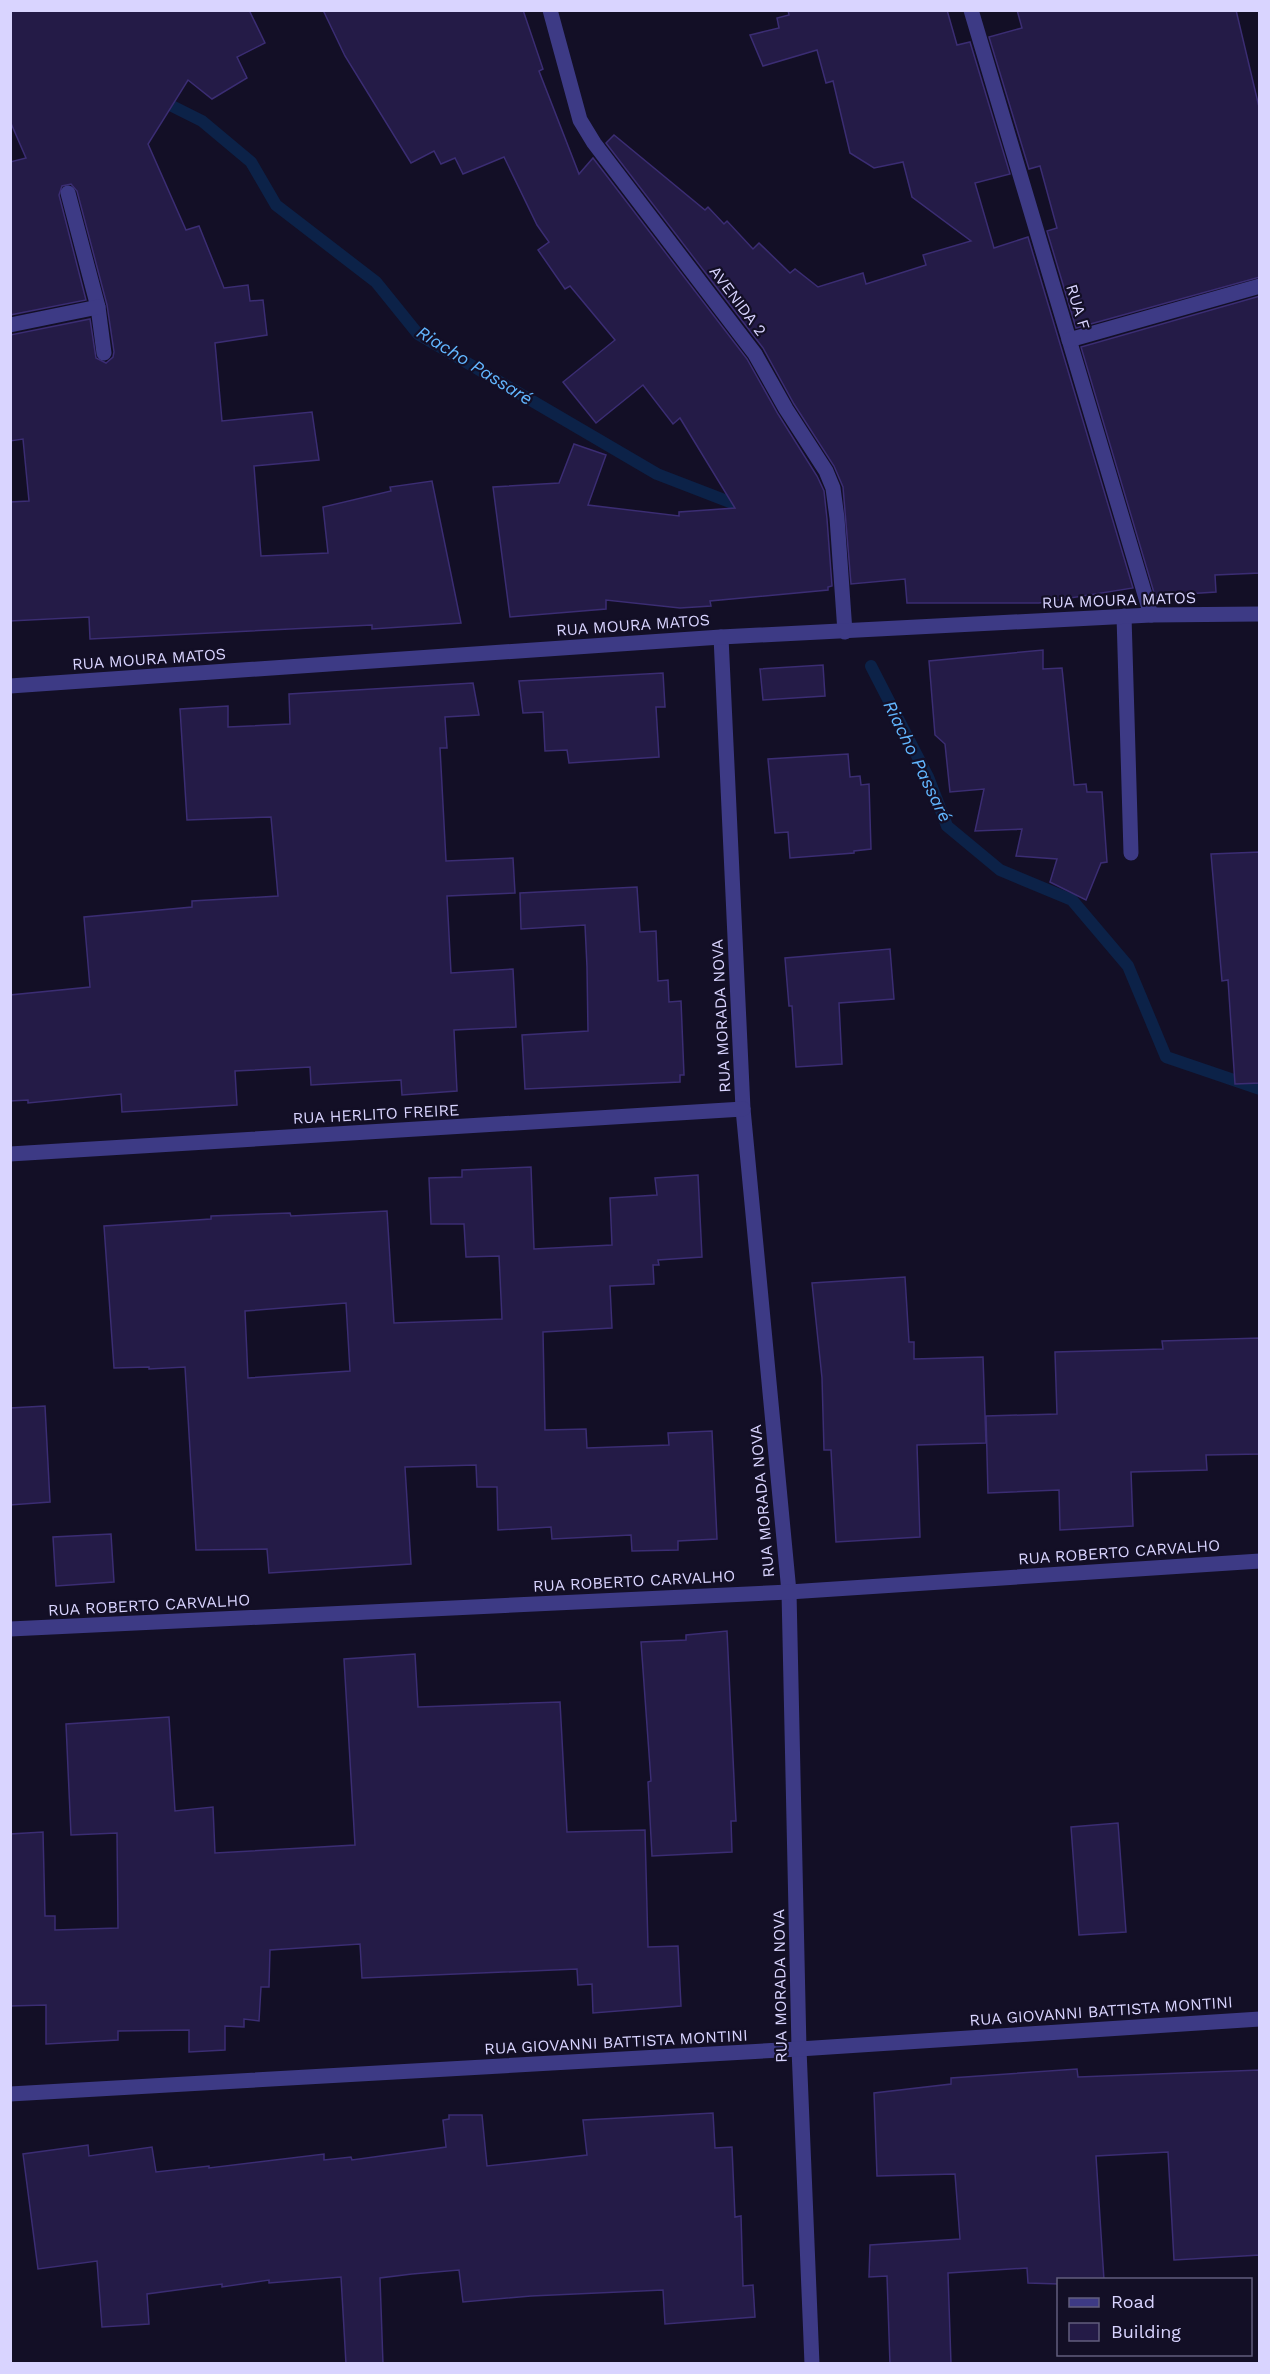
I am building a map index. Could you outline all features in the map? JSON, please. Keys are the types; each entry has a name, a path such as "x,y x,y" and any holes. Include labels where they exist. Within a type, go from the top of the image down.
{"street":[{"name":"AVENIDA 2","path":"550,10 580,120 594,143 724,310 755,354 786,409 826,471 833,488 837,518 845,632"},
{"name":"RUA F","path":"971,10 1151,615"},
{"path":"68,193 98,307 104,353"},
{"path":"1069,340 1260,286"},
{"path":"10,325 98,307"},
{"name":"RUA MOURA MATOS","path":"10,686 721,637 1124,616 1260,614"},
{"path":"1124,616 1131,853"},
{"name":"RUA MORADA NOVA","path":"721,637 743,1109 789,1592 799,2049 812,2364"},
{"name":"RUA HERLITO FREIRE","path":"10,1154 743,1109"},
{"name":"RUA ROBERTO CARVALHO","path":"10,1629 789,1592 1260,1561"},
{"name":"RUA GIOVANNI BATTISTA MONTINI","path":"10,2094 799,2049 1260,2019"}],"building":[{"path":"10,10 249,10 265,43 237,57 247,78 212,99 188,80 148,144 186,230 199,226 224,288 248,285 250,301 263,300 267,335 215,343 222,421 312,412 319,460 254,466 261,556 328,553 323,507 391,491 390,487 432,481 461,623 372,629 372,625 90,639 89,617 10,621 10,502 29,501 23,439 10,441 10,335 90,319 96,358 106,363 113,357 114,352 107,305 77,191 71,184 62,186 59,195 86,300 10,315 10,162 26,158 10,121"},
{"path":"323,10 523,10 543,69 539,71 579,174 593,158 747,359 817,476 824,491 827,519 832,586 828,587 828,590 710,601 711,606 680,608 606,600 606,609 510,617 493,487 559,483 574,444 606,455 588,505 679,516 679,512 735,508 680,418 673,424 643,385 596,423 563,382 615,340 570,286 565,289 538,250 549,242 537,225 504,157 463,174 455,158 441,164 434,151 411,163 345,56"},
{"path":"788,10 947,10 957,45 970,42 1010,174 975,183 994,248 1028,237 1133,588 1039,603 907,603 905,579 851,584 843,487 834,466 794,404 763,348 606,143 614,135 705,210 708,207 724,224 727,221 753,249 759,243 790,273 795,269 818,287 863,273 866,284 926,265 923,255 971,241 912,197 903,162 874,168 850,153 833,81 826,83 817,50 763,66 750,35 779,28 777,18 789,15"},
{"path":"1017,10 1236,10 1260,111 1260,277 1076,328 1047,231 1057,228 1040,166 1029,169 989,37 1022,28"},
{"path":"1260,296 1260,573 1215,575 1216,592 1155,596 1081,347"},
{"path":"1043,650 1043,669 1062,668 1074,785 1086,784 1087,792 1102,792 1107,862 1101,863 1086,900 1050,882 1057,859 1016,856 1022,829 975,831 984,789 950,792 945,744 935,735 929,661"},
{"path":"823,665 825,696 763,700 760,669"},
{"path":"663,673 665,707 656,707 659,757 569,763 567,750 545,751 543,712 523,713 519,681"},
{"path":"473,683 479,715 445,717 447,748 440,748 446,861 513,858 515,893 447,896 451,973 513,969 516,1027 454,1030 457,1091 402,1095 401,1080 311,1085 310,1067 235,1071 237,1105 122,1112 121,1094 28,1103 28,1100 10,1101 10,995 90,987 84,917 192,907 192,901 278,896 271,817 187,820 180,709 228,706 228,727 290,724 289,694"},
{"path":"848,754 850,777 860,776 861,785 869,784 871,849 854,851 854,853 790,858 788,832 775,833 768,759"},
{"path":"1260,852 1260,1083 1235,1084 1228,980 1222,981 1211,854"},
{"path":"637,887 640,932 656,931 658,981 668,980 669,1002 681,1001 684,1075 680,1075 680,1082 525,1089 522,1035 588,1031 587,967 585,925 521,929 520,893"},
{"path":"890,949 894,999 839,1003 842,1064 796,1067 792,1006 789,1006 785,958"},
{"path":"531,1167 534,1249 612,1245 610,1198 657,1195 655,1178 698,1175 702,1257 658,1260 659,1265 653,1265 654,1284 610,1286 612,1328 543,1332 545,1430 586,1429 587,1448 669,1445 668,1433 712,1431 717,1539 678,1541 678,1550 632,1551 631,1535 552,1539 551,1527 498,1530 497,1487 477,1487 476,1465 405,1467 411,1564 269,1573 267,1549 196,1550 185,1367 114,1368 104,1226 211,1219 211,1216 290,1213 291,1216 387,1211 394,1323 502,1319 499,1256 466,1257 464,1224 431,1224 429,1178 462,1177 462,1170","holes":["346,1303 350,1371 248,1378 245,1311"]},
{"path":"905,1277 909,1342 914,1342 914,1359 983,1357 986,1443 917,1445 920,1537 836,1542 831,1450 824,1450 822,1378 812,1283"},
{"path":"1260,1338 1260,1454 1206,1455 1207,1470 1131,1472 1133,1526 1060,1530 1059,1490 988,1493 986,1416 1057,1414 1055,1352 1163,1349 1162,1341"},
{"path":"45,1406 50,1502 10,1505 10,1408"},
{"path":"111,1534 114,1582 56,1586 53,1537"},
{"path":"727,1631 736,1821 731,1821 732,1852 652,1856 648,1782 651,1781 641,1642 686,1640 686,1635"},
{"path":"415,1654 418,1707 560,1702 567,1832 645,1830 648,1947 678,1946 681,2006 593,2013 592,1984 578,1985 577,1969 362,1978 360,1944 270,1950 269,1987 261,1987 259,2021 244,2019 244,2027 225,2026 225,2050 189,2052 189,2030 118,2031 118,2040 46,2044 46,2005 10,2006 10,1834 43,1832 45,1916 55,1916 55,1930 118,1928 117,1833 71,1835 66,1724 169,1717 175,1811 213,1807 215,1853 355,1845 344,1659"},
{"path":"1118,1823 1126,1932 1079,1935 1071,1827"},
{"path":"1077,2069 1078,2077 1260,2070 1260,2255 1174,2260 1168,2152 1096,2156 1104,2278 1057,2278 1057,2284 1028,2283 1027,2268 948,2273 951,2364 890,2364 887,2276 869,2277 870,2245 960,2239 955,2174 877,2176 874,2093 951,2084 951,2078"},
{"path":"713,2113 715,2148 732,2147 735,2217 741,2216 743,2286 753,2285 755,2317 665,2324 663,2290 531,2296 463,2302 459,2270 412,2274 380,2278 383,2364 346,2364 341,2277 269,2283 269,2280 222,2287 222,2284 147,2294 149,2324 102,2327 97,2261 38,2269 23,2154 88,2145 89,2156 152,2147 156,2172 324,2154 324,2160 351,2157 352,2160 446,2147 443,2120 449,2119 449,2115 482,2115 487,2166 587,2155 583,2120"}],"waterway":[{"name":"Riacho Passaré","path":"158,99 202,121 251,162 276,205 376,282 418,334 657,474 748,509"},
{"name":"Riacho Passaré","path":"871,666 928,777 947,826 1000,870 1072,900 1128,966 1166,1057 1260,1089"}]}
